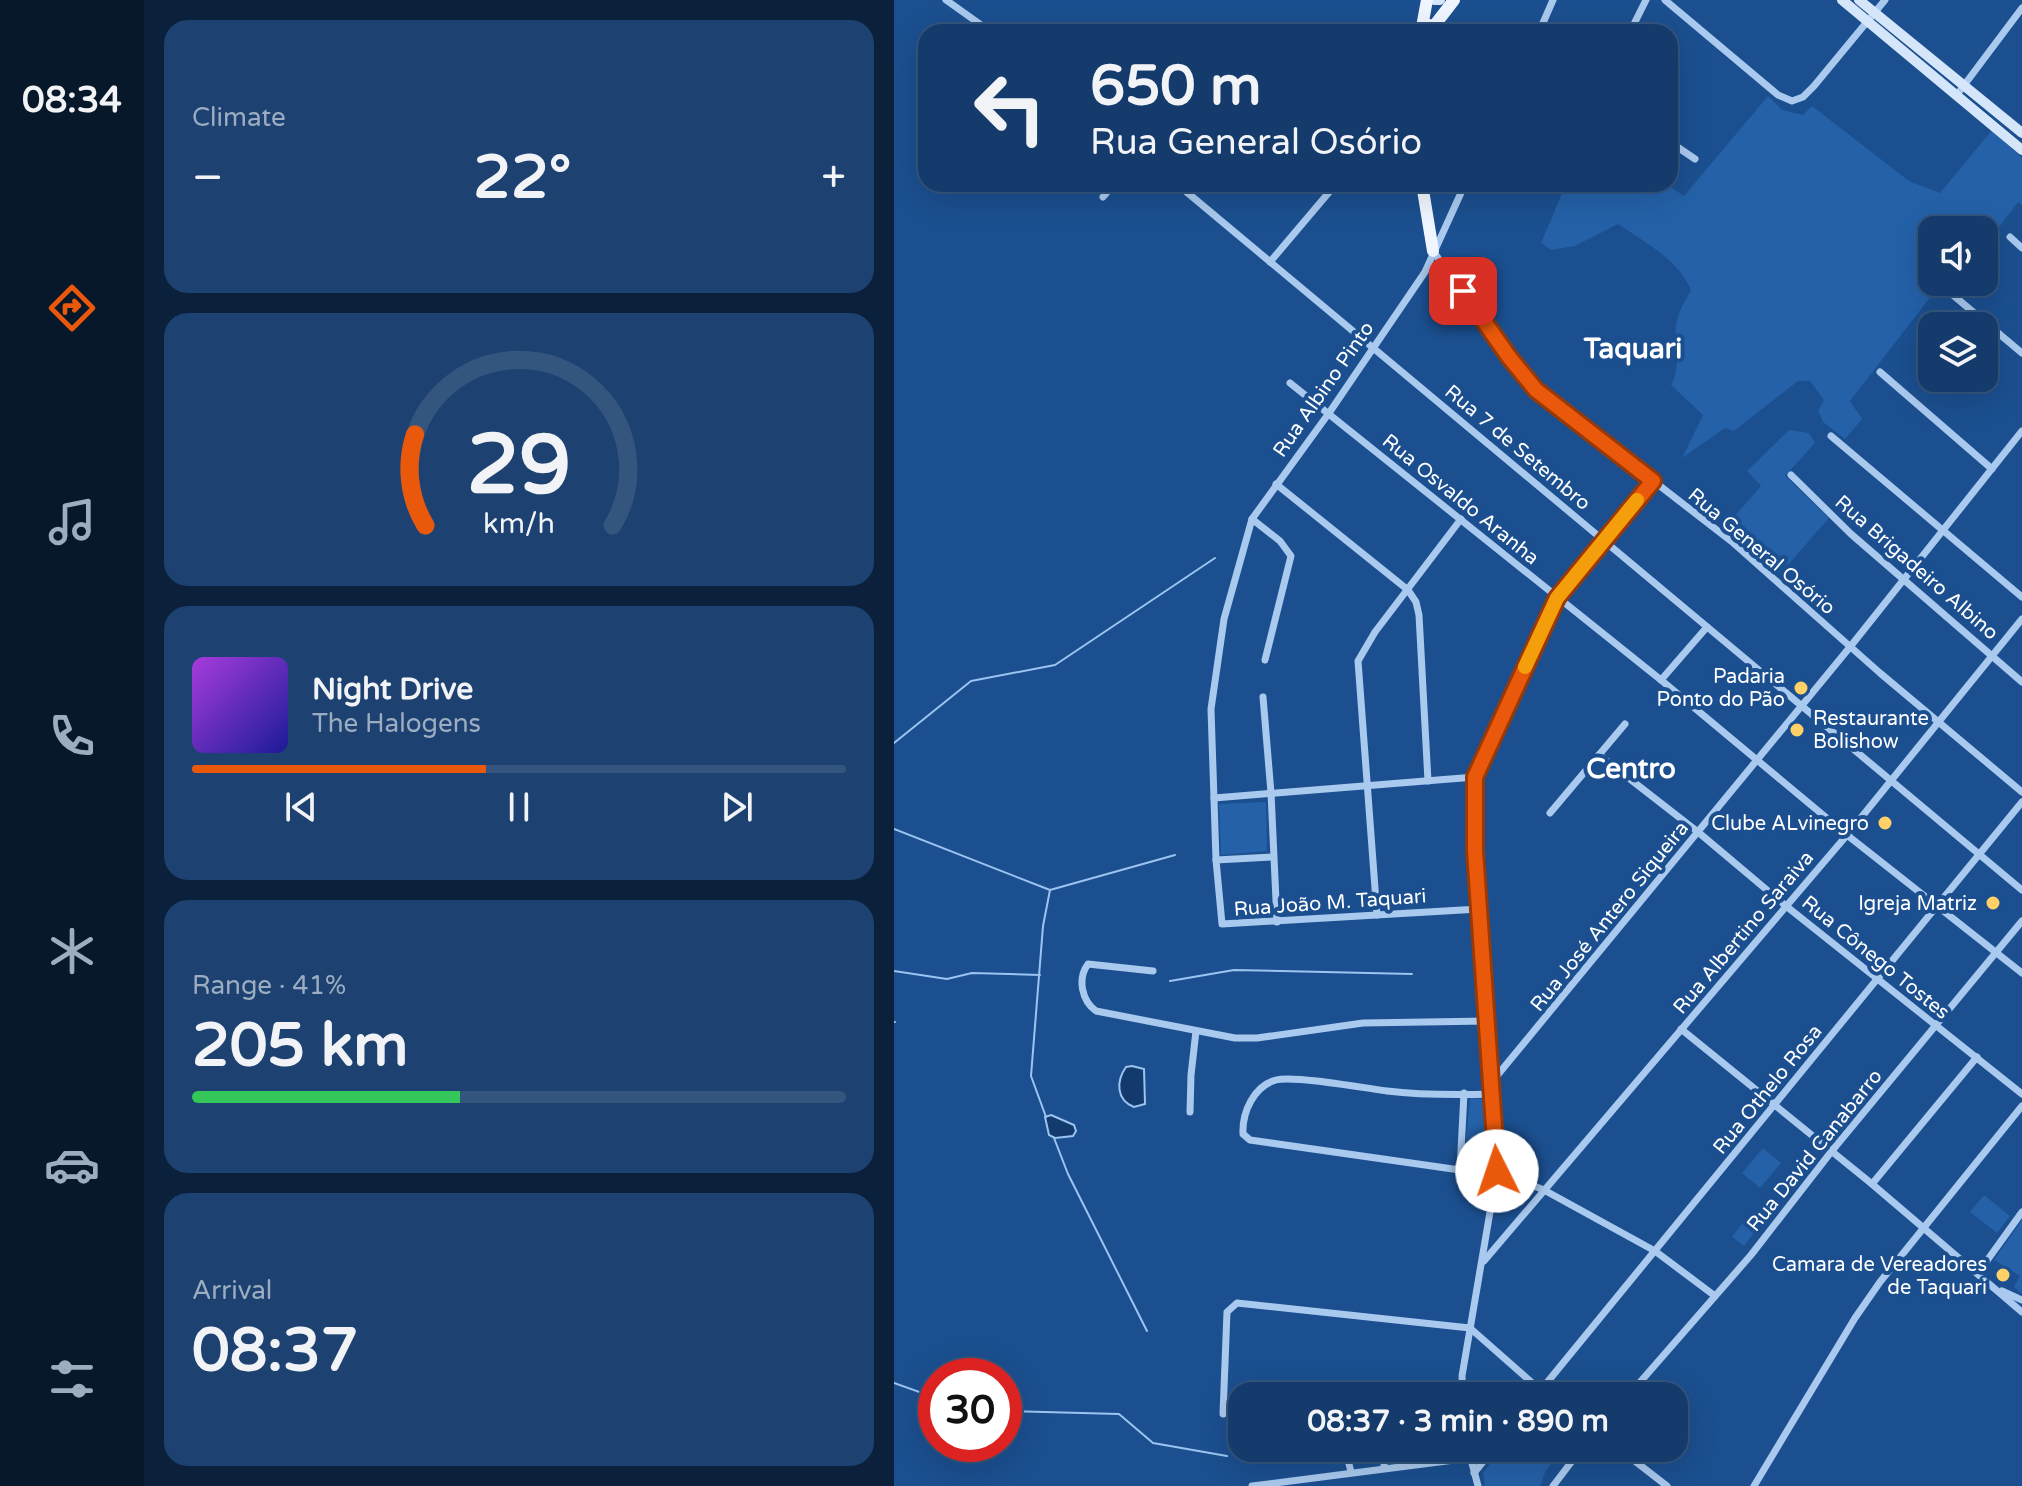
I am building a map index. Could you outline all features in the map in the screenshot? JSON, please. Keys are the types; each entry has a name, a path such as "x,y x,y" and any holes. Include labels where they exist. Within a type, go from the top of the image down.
{"main road":[{"path":"1427,0 1427,24"},
{"path":"1429,24 1439,0"},
{"path":"1431,24 1454,0"},
{"path":"1423,192 1433,251"}],"street":[{"path":"946,0 980,24"},
{"path":"1542,24 1553,0"},
{"path":"1634,24 1646,0"},
{"path":"1665,0 1785,100 1803,97 1885,0"},
{"path":"1842,0 1871,18 2022,133"},
{"path":"1859,0 1871,18 1956,96 2022,150"},
{"path":"1956,96 2022,8"},
{"path":"1678,147 1695,159"},
{"path":"1103,197 1107,192"},
{"name":"Rua 7 de Setembro","path":"1187,192 2022,890"},
{"path":"1270,262 1329,192"},
{"name":"Rua Albino Pinto","path":"1219,886 1211,709 1224,619 1252,519 1425,272 1461,192"},
{"path":"2010,237 2022,248"},
{"name":"Rua General Osório","path":"1433,251 1522,376 1536,390 1731,541 1850,647 2022,792"},
{"path":"1954,296 2022,353"},
{"path":"1880,372 1992,469"},
{"name":"Rua Osvaldo Aranha","path":"1290,383 2022,973"},
{"name":"Rua José Antero Siqueira","path":"1491,1083 1802,707 2022,431"},
{"path":"1831,436 2022,597"},
{"name":"Rua Brigadeiro Albino","path":"1791,475 1851,534 2022,682"},
{"path":"1462,1382 1497,1171 1479,909 1473,794 1475,777 1557,598 1653,481"},
{"path":"1276,484 1408,590 1416,602 1428,781"},
{"path":"1252,519 1280,541 1291,556 1265,660"},
{"path":"1377,915 1358,661 1375,632 1461,519"},
{"name":"Rua Albertino Saraiva","path":"1483,1263 1847,835 2022,619"},
{"path":"1661,680 1707,627"},
{"path":"1263,697 1277,922"},
{"path":"1550,813 1625,724"},
{"name":"Rua Cônego Tostes","path":"1599,755 2022,1094"},
{"path":"1214,798 1475,777"},
{"name":"Rua Othelo Rosa","path":"1551,1382 2022,802"},
{"path":"1216,860 1273,857"},
{"name":"Rua João M. Taquari","path":"1219,886 1219,914 1224,925 1479,909"},
{"name":"Rua David Canabarro","path":"1640,1382 1751,1255 1831,1152 2022,921"},
{"path":"1153,971 1088,964 1083,971 1082,983 1086,1001 1096,1011 1196,1031 1257,1038 1363,1023 1487,1021"},
{"path":"1681,1029 1924,1227 2022,1312"},
{"path":"1190,1112 1196,1031"},
{"path":"1872,1184 1977,1057"},
{"path":"1492,1094 1392,1091 1286,1079 1269,1083 1250,1102 1242,1129 1245,1138 1250,1140 1460,1170 1497,1171 1544,1190 1655,1251 1715,1296"},
{"path":"1460,1170 1464,1093"},
{"path":"1754,1486 1842,1337 1880,1282 2022,1106"},
{"path":"1978,1273 2022,1212"},
{"path":"1996,1288 2022,1300"},
{"path":"1223,1414 1227,1312 1237,1303 1470,1328 1528,1382"},
{"path":"1348,1462 1351,1472"},
{"path":"1384,1462 1384,1467"},
{"path":"1252,1486 1432,1462"},
{"path":"1471,1462 1478,1486"},
{"path":"1474,1473 1483,1462"},
{"path":"1553,1486 1571,1462"},
{"path":"1636,1462 1667,1486"}],"shaded area":[{"path":"1768,96 1782,110 1803,115 1812,106 1909,181 1940,193 1992,130 2022,158 2022,205 2018,202 1998,228 1998,216 1918,216 1918,296 1931,296 1850,401 1862,419 1845,439 1823,422 1818,411 1824,400 1810,381 1798,381 1734,431 1725,428 1682,458 1703,415 1671,385 1677,363 1677,322 1691,290 1685,279 1669,260 1618,224 1575,246 1551,250 1541,243 1563,192 1678,192 1684,196"},
{"path":"1789,430 1809,433 1815,443 1785,476 1829,518 1780,574 1725,527 1761,486 1747,471"},
{"path":"1266,802 1267,851 1221,855 1219,804"},
{"path":"1126,1067 1144,1069 1145,1104 1134,1107 1124,1100 1119,1084"},
{"path":"1470,1098 1485,1099 1489,1166 1464,1165"},
{"path":"1051,1115 1074,1125 1076,1131 1073,1136 1055,1138 1049,1135 1045,1117"},
{"path":"1763,1148 1781,1163 1760,1188 1742,1173"},
{"path":"1984,1195 2010,1216 1997,1233 1970,1212"},
{"path":"1750,1213 1762,1222 1744,1246 1732,1237"},
{"path":"2022,1220 2022,1294 2014,1287 2020,1276 1994,1260"},
{"path":"1491,1462 1553,1462 1540,1486 1485,1486 1483,1473"}],"waterway":[{"path":"894,743 971,681 1055,665 1215,558"},
{"path":"894,829 1050,890 1175,855"},
{"path":"1046,1117 1031,1076 1043,926 1050,890"},
{"path":"1170,981 1234,970 1412,974"},
{"path":"894,971 947,979 972,973 1040,975"},
{"path":"1054,1138 1068,1174 1147,1331"},
{"path":"894,1383 918,1392"},
{"path":"1022,1411 1119,1414 1153,1443 1227,1456"}],"slow traffic":[{"path":"1525,667 1557,598 1637,500"}],"place":[{"name":"Padaria Ponto do Pão","path":"1801,688"},
{"name":"Restaurante Bolishow","path":"1797,730"},
{"name":"Clube ALvinegro","path":"1885,823"},
{"name":"Igreja Matriz","path":"1993,903"},
{"name":"Camara de Vereadores de Taquari","path":"2003,1275"}],"district":[{"name":"Taquari","path":"1633,348"},
{"name":"Centro","path":"1631,768"}],"route":[{"path":"1463,291 1522,376 1536,390 1653,481 1557,598 1475,777 1475,851 1497,1171"}]}
